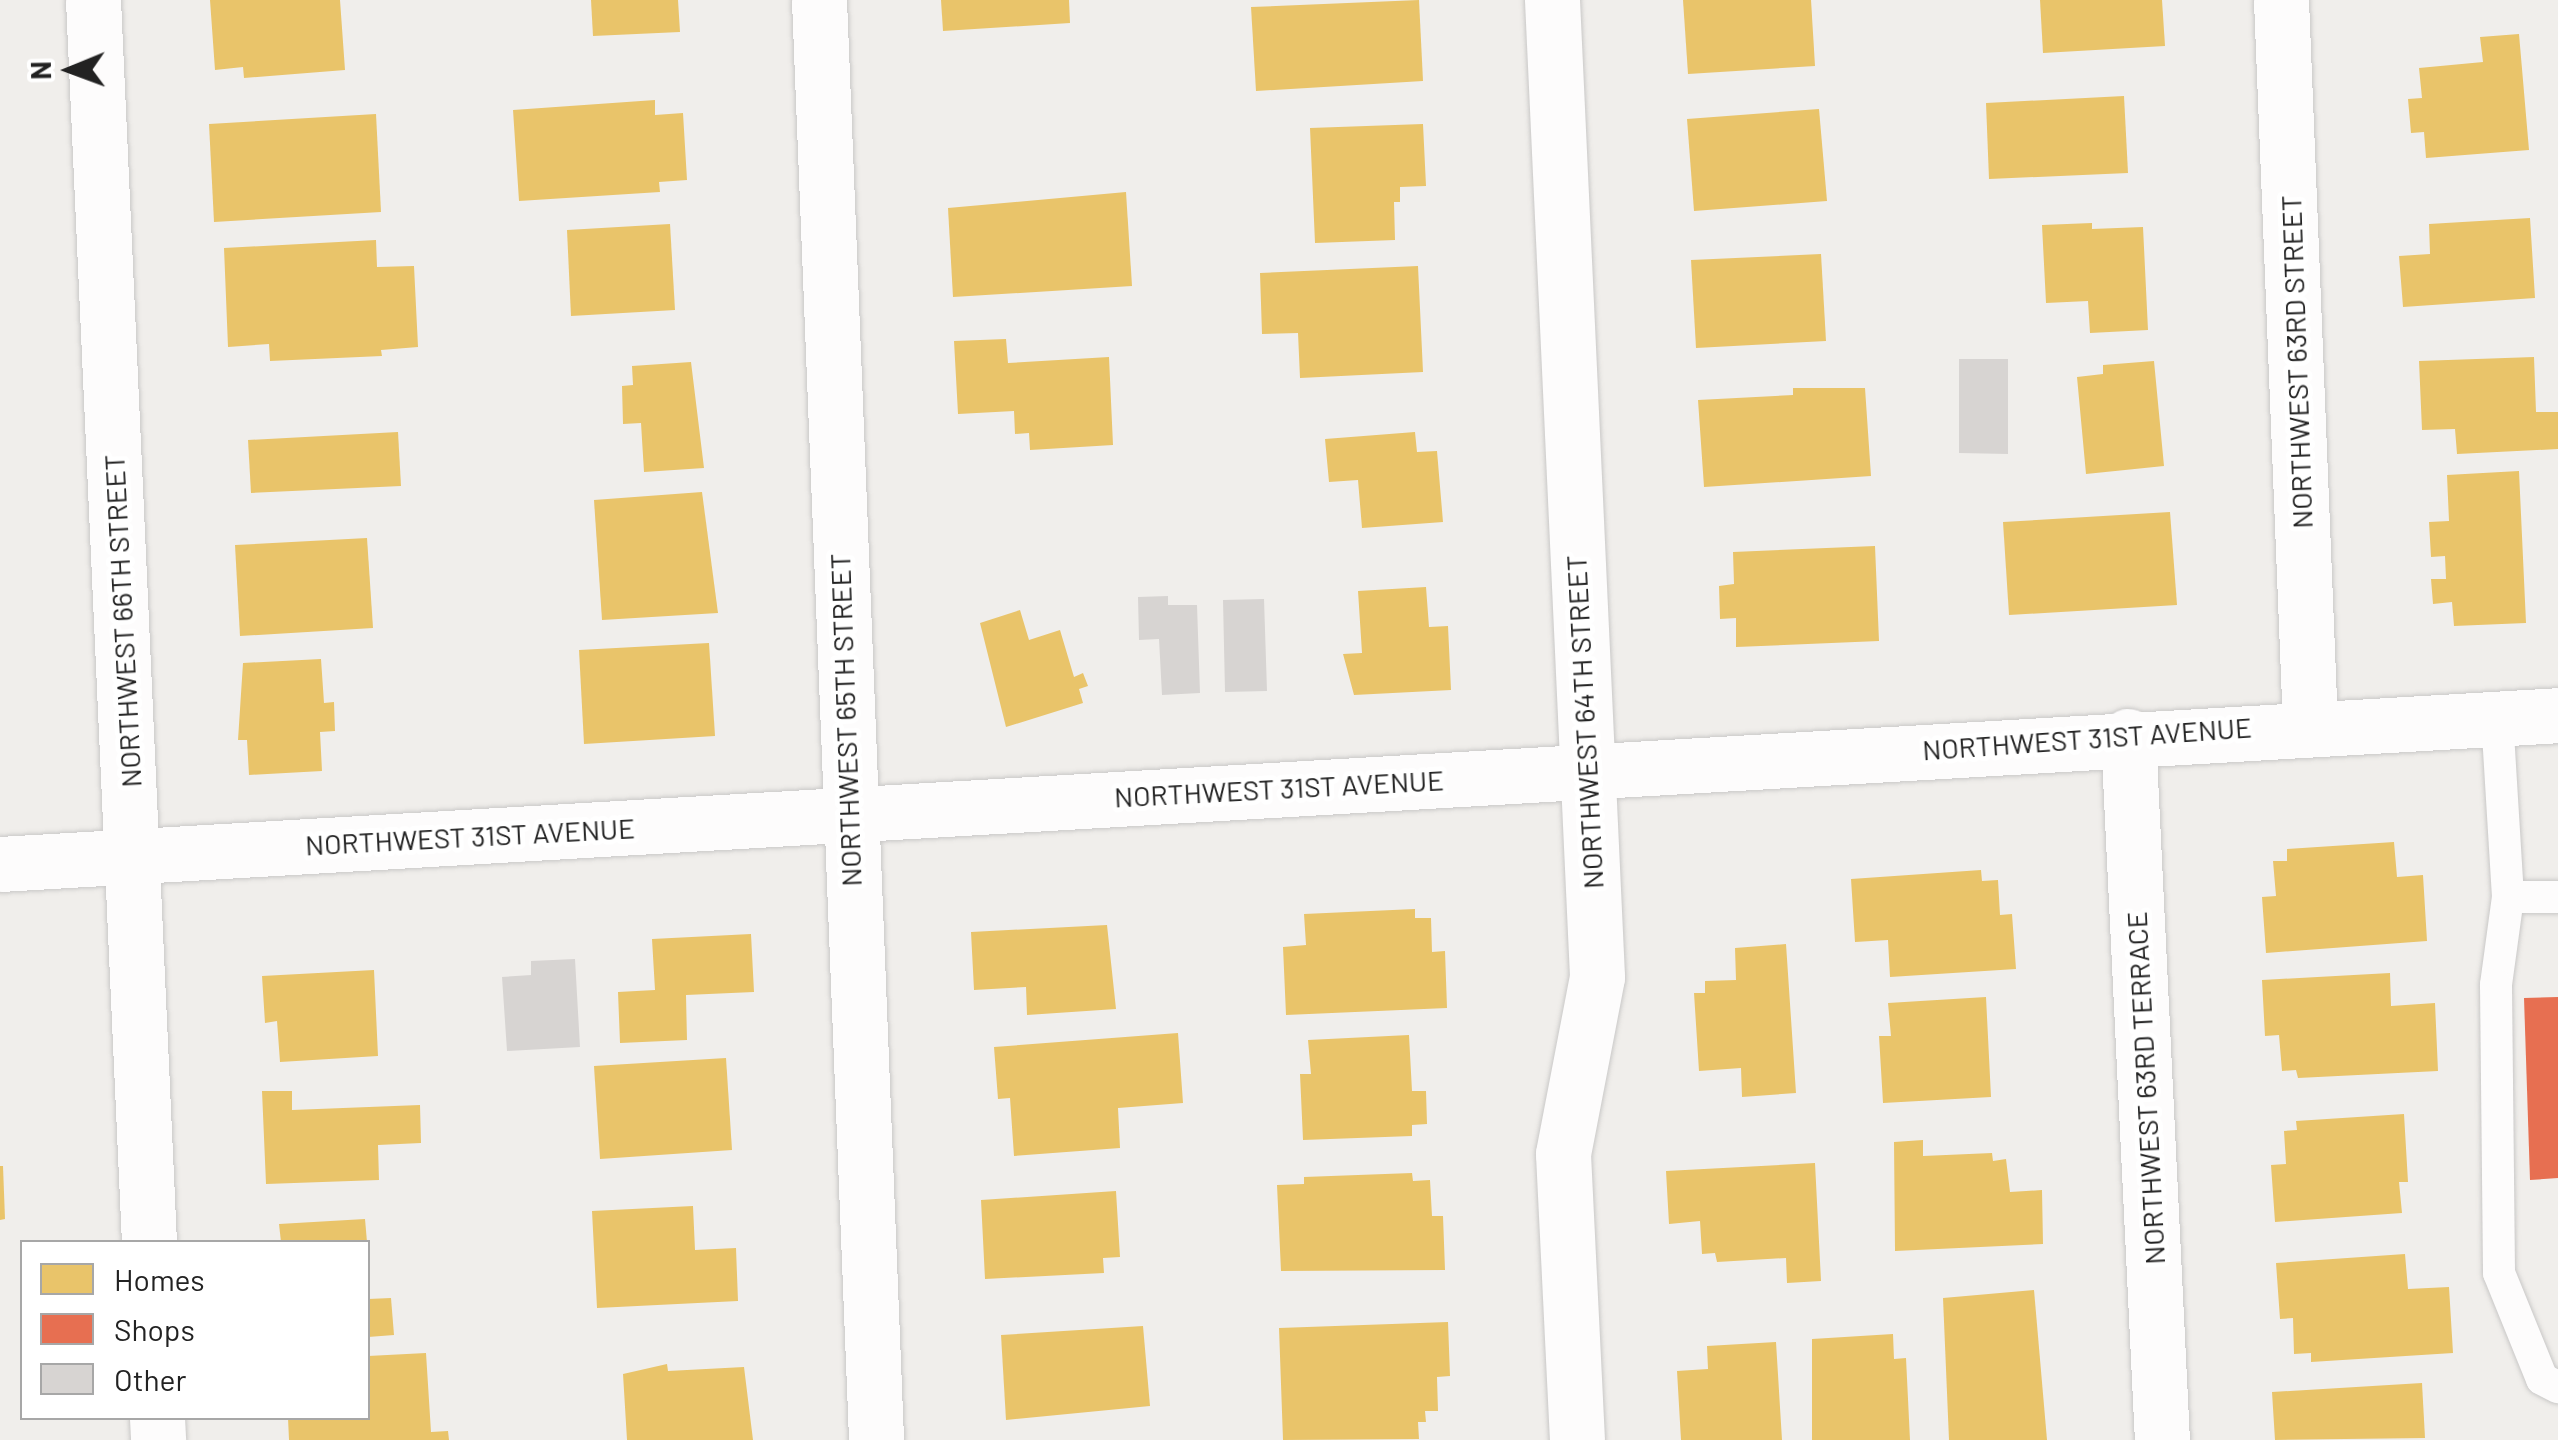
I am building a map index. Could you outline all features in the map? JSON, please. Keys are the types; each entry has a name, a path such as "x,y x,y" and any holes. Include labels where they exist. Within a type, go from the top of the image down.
{"street":[{"name":"NORTHWEST 66TH STREET","path":"92,0 150,1240"},
{"name":"NORTHWEST 65TH STREET","path":"819,0 848,813 876,1440"},
{"name":"NORTHWEST 64TH STREET","path":"1552,0 1597,977 1563,1154 1577,1440"},
{"name":"NORTHWEST 63RD STREET","path":"2281,0 2310,725"},
{"name":"NORTHWEST 31ST AVENUE","path":"0,864 2310,725 2558,715"},
{"name":"NORTHWEST 63RD TERRACE","path":"2128,736 2162,1440"}],"lane":[{"path":"2497,717 2508,896 2496,984 2499,1274 2542,1379 2558,1386"},
{"path":"2508,896 2558,897"}],"building: Homes":[{"path":"210,0 340,0 345,70 244,78 243,67 215,70"},
{"path":"591,0 678,0 680,32 593,36"},
{"path":"941,0 1069,0 1070,23 943,31"},
{"path":"1419,0 1423,81 1256,91 1251,7"},
{"path":"1683,0 1811,0 1815,66 1688,74"},
{"path":"2040,0 2162,0 2165,46 2043,53"},
{"path":"2519,34 2529,150 2426,158 2424,132 2411,133 2408,99 2422,98 2419,68 2483,62 2480,37"},
{"path":"2124,96 2128,173 1989,179 1986,103"},
{"path":"655,100 655,115 683,113 687,180 659,182 660,192 519,201 513,110"},
{"path":"1819,109 1827,201 1694,211 1687,119"},
{"path":"376,114 381,212 214,222 209,124"},
{"path":"1423,124 1426,186 1400,187 1400,202 1394,202 1395,240 1315,243 1310,128"},
{"path":"1126,192 1132,286 953,297 948,208"},
{"path":"2530,218 2535,298 2403,307 2399,256 2430,254 2429,224"},
{"path":"2092,223 2092,229 2143,227 2148,330 2090,333 2088,301 2046,303 2042,225"},
{"path":"670,224 675,310 571,316 567,230"},
{"path":"376,240 377,267 414,266 418,347 381,350 382,356 270,361 269,344 228,347 224,248"},
{"path":"1821,254 1826,341 1696,348 1691,260"},
{"path":"1418,266 1423,372 1300,378 1298,333 1262,334 1260,273"},
{"path":"1006,339 1008,363 1109,357 1113,445 1030,450 1029,433 1015,434 1014,411 958,414 954,341"},
{"path":"2534,357 2536,412 2558,412 2558,449 2457,454 2455,429 2422,430 2419,361"},
{"path":"2154,361 2164,466 2086,474 2077,377 2103,374 2103,365"},
{"path":"691,362 704,468 644,472 641,423 623,424 622,386 633,385 632,366"},
{"path":"1793,388 1865,388 1871,476 1704,487 1698,400 1793,395"},
{"path":"398,432 401,486 251,493 248,440"},
{"path":"1415,432 1417,452 1437,451 1443,522 1362,528 1358,480 1329,482 1325,439"},
{"path":"2519,471 2526,623 2454,626 2452,602 2433,604 2431,579 2446,579 2445,556 2431,557 2429,522 2449,521 2447,475"},
{"path":"702,492 718,613 602,620 594,500"},
{"path":"2170,512 2177,605 2009,615 2003,522"},
{"path":"367,538 373,628 240,636 235,545"},
{"path":"1875,546 1879,641 1736,647 1736,618 1720,619 1719,586 1734,584 1733,552"},
{"path":"1426,587 1429,627 1448,626 1451,690 1354,695 1343,654 1362,653 1358,591"},
{"path":"1020,610 1029,640 1060,630 1074,677 1083,673 1088,686 1079,689 1083,703 1006,727 980,623"},
{"path":"709,643 715,736 584,744 579,650"},
{"path":"321,659 324,703 334,702 335,731 320,732 322,771 249,775 247,740 238,740 243,663"},
{"path":"2394,842 2397,877 2423,875 2427,941 2266,953 2262,897 2276,896 2273,861 2287,861 2287,849"},
{"path":"1981,870 1982,881 1998,880 2000,915 2012,914 2016,969 1890,977 1888,940 1855,942 1851,879"},
{"path":"1415,909 1415,918 1431,918 1432,952 1445,951 1447,1008 1286,1015 1283,947 1306,945 1304,914"},
{"path":"1107,925 1116,1009 1027,1015 1026,987 974,990 971,932"},
{"path":"751,934 754,992 686,995 687,1040 620,1043 618,992 655,990 652,939"},
{"path":"1786,944 1796,1093 1742,1097 1741,1068 1699,1071 1694,993 1705,993 1705,981 1736,980 1735,948"},
{"path":"374,970 378,1056 280,1062 277,1021 265,1023 262,976"},
{"path":"2390,973 2391,1006 2435,1003 2438,1071 2298,1078 2296,1070 2282,1071 2279,1035 2265,1036 2262,980"},
{"path":"1986,997 1991,1097 1883,1103 1879,1036 1891,1036 1888,1003"},
{"path":"1178,1033 1183,1103 1118,1108 1120,1148 1014,1156 1010,1098 998,1099 994,1047"},
{"path":"1409,1035 1412,1091 1426,1091 1427,1124 1412,1125 1412,1136 1303,1140 1300,1074 1311,1074 1308,1040"},
{"path":"726,1058 732,1150 600,1159 594,1066"},
{"path":"262,1091 292,1091 292,1110 420,1105 421,1143 378,1145 379,1180 266,1184"},
{"path":"2404,1114 2408,1182 2399,1182 2402,1213 2275,1222 2271,1165 2286,1164 2284,1131 2297,1130 2296,1121"},
{"path":"1923,1140 1923,1156 1992,1153 1993,1161 2006,1159 2010,1192 2042,1190 2043,1244 1895,1251 1894,1142"},
{"path":"1815,1163 1821,1281 1787,1283 1786,1258 1717,1262 1715,1253 1702,1254 1700,1221 1669,1224 1666,1171"},
{"path":"0,1166 5,1219 0,1220"},
{"path":"1412,1173 1413,1181 1430,1180 1432,1216 1443,1216 1445,1270 1281,1271 1277,1185 1304,1184 1304,1177"},
{"path":"1116,1191 1120,1257 1103,1258 1104,1273 985,1279 981,1200"},
{"path":"693,1206 695,1250 736,1248 738,1301 597,1308 592,1211"},
{"path":"365,1219 367,1240 281,1240 279,1224"},
{"path":"2405,1254 2408,1289 2449,1287 2453,1353 2311,1362 2311,1353 2294,1354 2293,1318 2280,1319 2276,1263"},
{"path":"2034,1290 2047,1440 1949,1440 1943,1298"},
{"path":"391,1298 394,1335 370,1337 370,1299"},
{"path":"1448,1322 1450,1376 1437,1377 1438,1411 1425,1411 1426,1422 1418,1422 1419,1439 1283,1440 1279,1328"},
{"path":"1143,1326 1150,1406 1006,1420 1001,1335"},
{"path":"1893,1334 1894,1359 1906,1358 1910,1440 1812,1440 1812,1339"},
{"path":"1776,1342 1782,1440 1681,1440 1677,1371 1708,1369 1707,1346"},
{"path":"426,1353 431,1432 448,1431 449,1440 289,1440 288,1420 370,1420 370,1356"},
{"path":"667,1364 668,1371 744,1367 753,1440 627,1440 623,1374"},
{"path":"2422,1383 2425,1438 2275,1440 2272,1392"}],"building: Shops":[{"path":"2558,997 2558,1178 2530,1180 2524,998"}],"building: Other":[{"path":"1959,359 2008,359 2008,454 1959,453"},
{"path":"1168,596 1168,605 1197,605 1200,693 1162,695 1159,639 1139,640 1138,597"},
{"path":"1264,599 1267,691 1225,692 1223,600"},
{"path":"575,959 580,1047 507,1051 502,977 531,975 531,961"}]}
